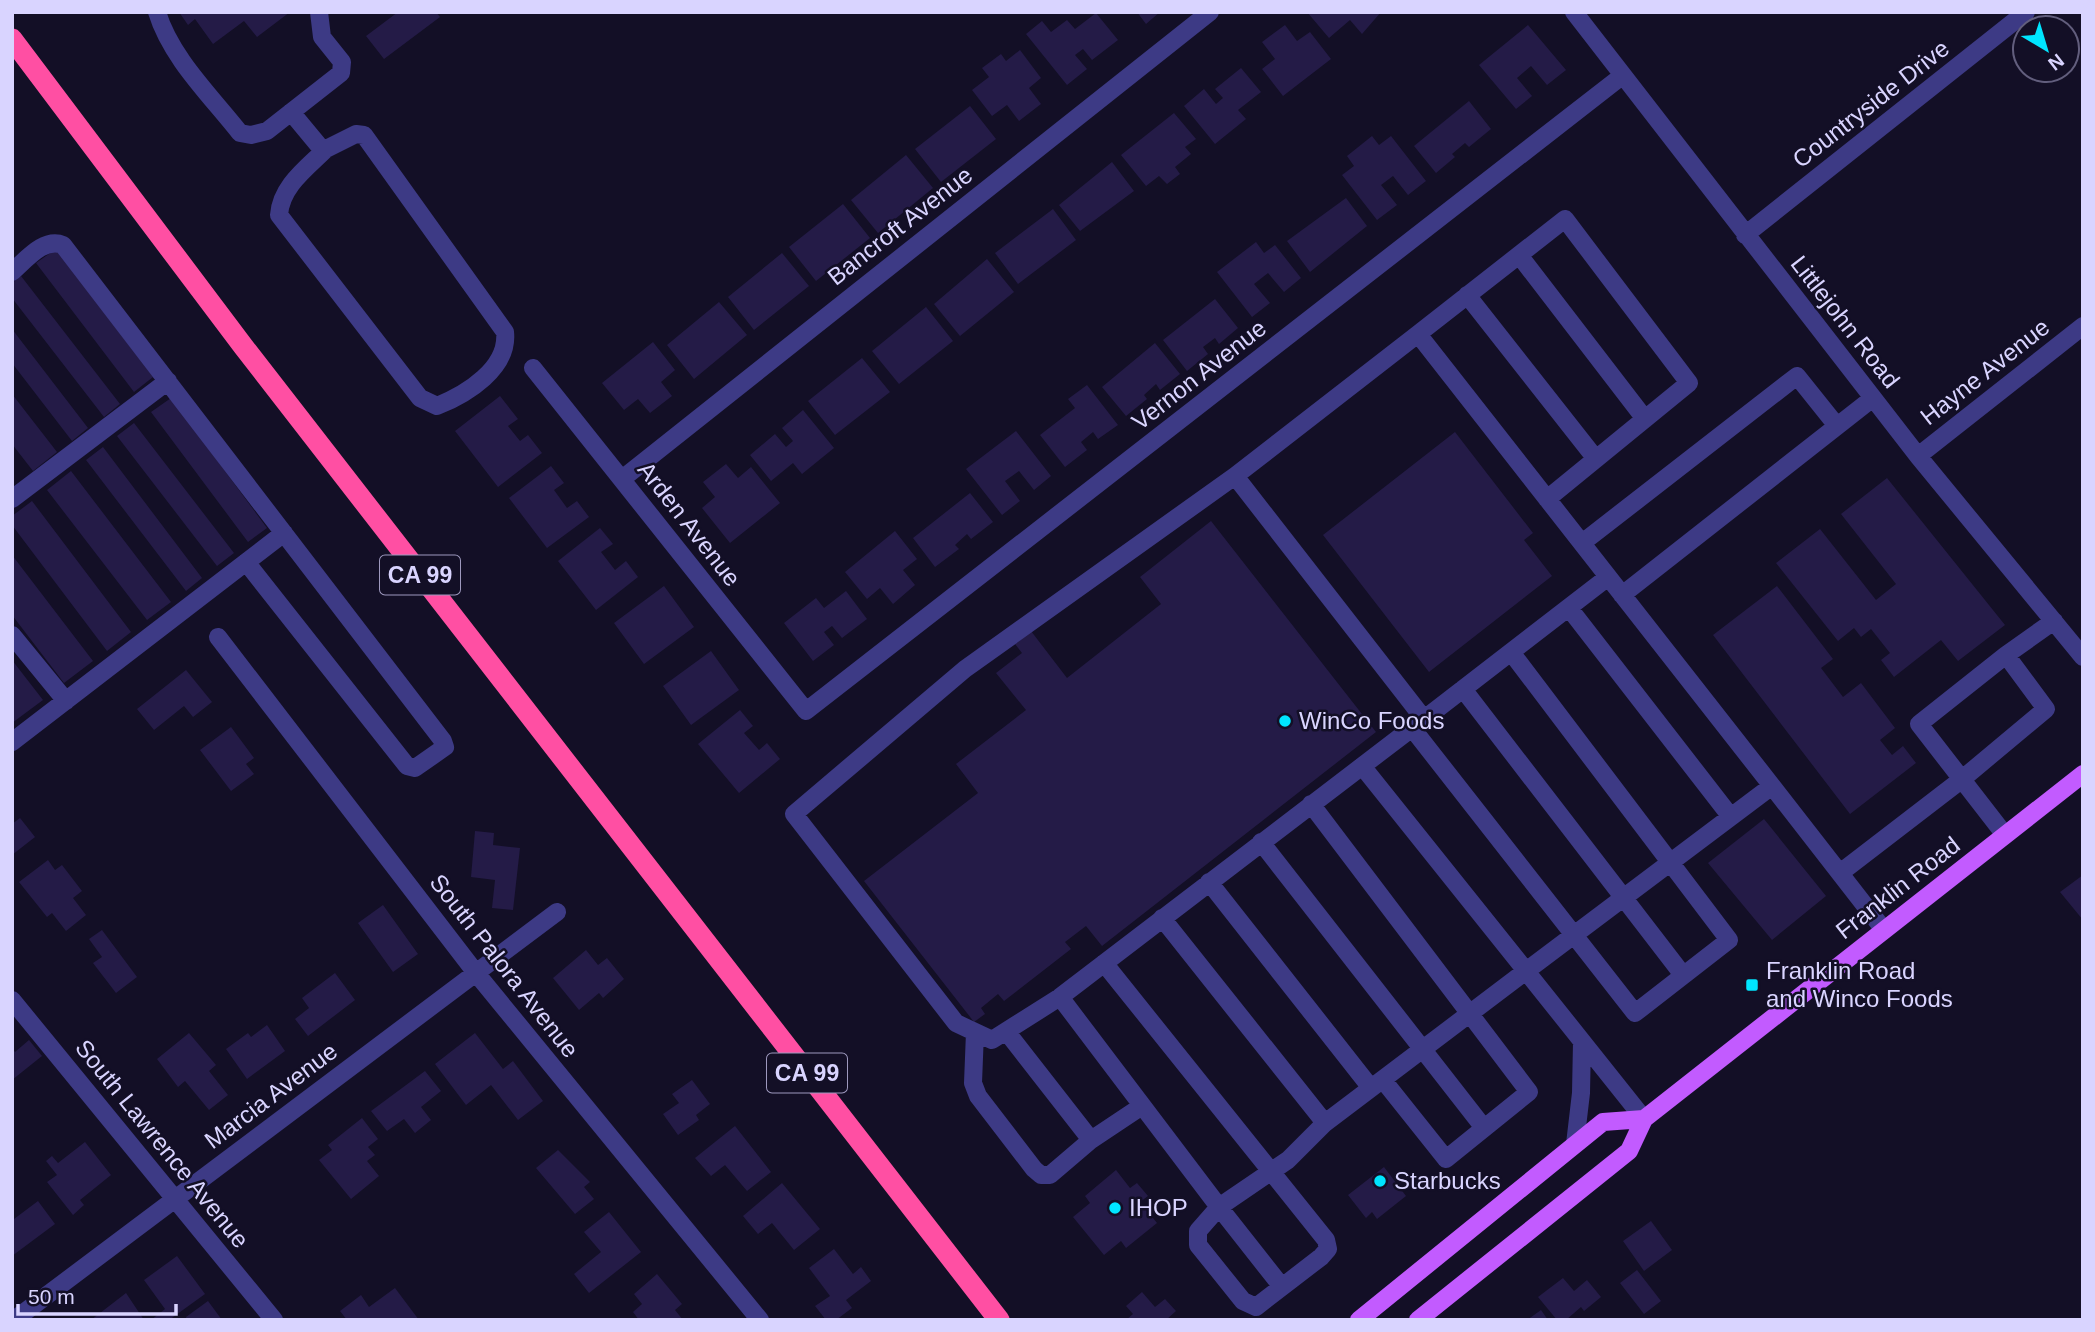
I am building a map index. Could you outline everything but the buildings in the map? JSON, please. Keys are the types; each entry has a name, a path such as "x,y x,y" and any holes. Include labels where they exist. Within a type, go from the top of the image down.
{"highway":[{"name":"CA 99","path":"12,39 243,346 999,1320"}],"main road":[{"name":"Franklin Road","path":"1418,1320 1629,1151 1644,1119 2083,774"},
{"path":"1359,1320 1603,1122 1644,1119"}],"street":[{"path":"157,12 164,33 240,133 251,135 267,131 341,73 342,62 322,37 319,12"},
{"name":"Bancroft Avenue","path":"622,479 1210,12"},
{"name":"Littlejohn Road","path":"1574,12 1918,456 2083,657"},
{"name":"Countryside Drive","path":"1745,235 2026,12"},
{"name":"Vernon Avenue","path":"806,712 1622,76"},
{"path":"291,112 320,147 326,149 356,134 364,135 505,332 507,347 499,365 450,401 437,406 420,398 279,215 281,199 290,186 326,149"},
{"path":"1547,499 1689,383 1564,219 1235,476 965,669 794,814 956,1023 992,1040 1060,997 1608,577"},
{"path":"12,272 46,244 56,242 63,245 445,747 415,768 407,766 246,562"},
{"path":"1519,255 1645,419"},
{"path":"1467,295 1595,460"},
{"name":"Hayne Avenue","path":"1918,456 2083,326"},
{"path":"1418,334 1884,930"},
{"name":"Arden Avenue","path":"533,368 806,712"},
{"path":"1582,543 1797,376 1837,426"},
{"path":"12,499 167,381"},
{"path":"1622,595 1873,398"},
{"path":"1235,476 1635,1013 1729,940 1511,652"},
{"path":"12,742 284,533"},
{"path":"1569,608 1731,817"},
{"path":"2004,835 1919,724 2054,621"},
{"path":"12,635 65,701"},
{"name":"South Palora Avenue","path":"218,637 476,973 760,1320"},
{"path":"1840,873 1961,780 2046,709 2006,655"},
{"path":"1463,689 1683,975"},
{"path":"1362,766 1644,1119"},
{"path":"1104,963 1269,1172 1326,1240 1328,1249 1256,1307 1243,1301 1198,1245 1198,1231 1219,1207 1269,1172 1288,1160 1325,1123 1772,786"},
{"path":"1209,883 1377,1084 1446,1159 1529,1092 1311,804"},
{"path":"1261,842 1484,1128"},
{"name":"Marcia Avenue","path":"14,1320 557,912"},
{"path":"1162,918 1325,1123"},
{"path":"1060,997 1282,1287"},
{"name":"South Lawrence Avenue","path":"12,999 274,1320"},
{"path":"1006,1031 1091,1140"},
{"path":"975,1032 973,1083 978,1096 1041,1175 1049,1175 1091,1140 1142,1106"},
{"path":"1575,1144 1581,1093 1582,1042"}],"place":[{"name":"WinCo Foods","path":"1285,721"},
{"name":"Franklin Road and Winco Foods","path":"1752,985"},
{"name":"Starbucks","path":"1380,1181"},
{"name":"IHOP","path":"1115,1208"}]}
